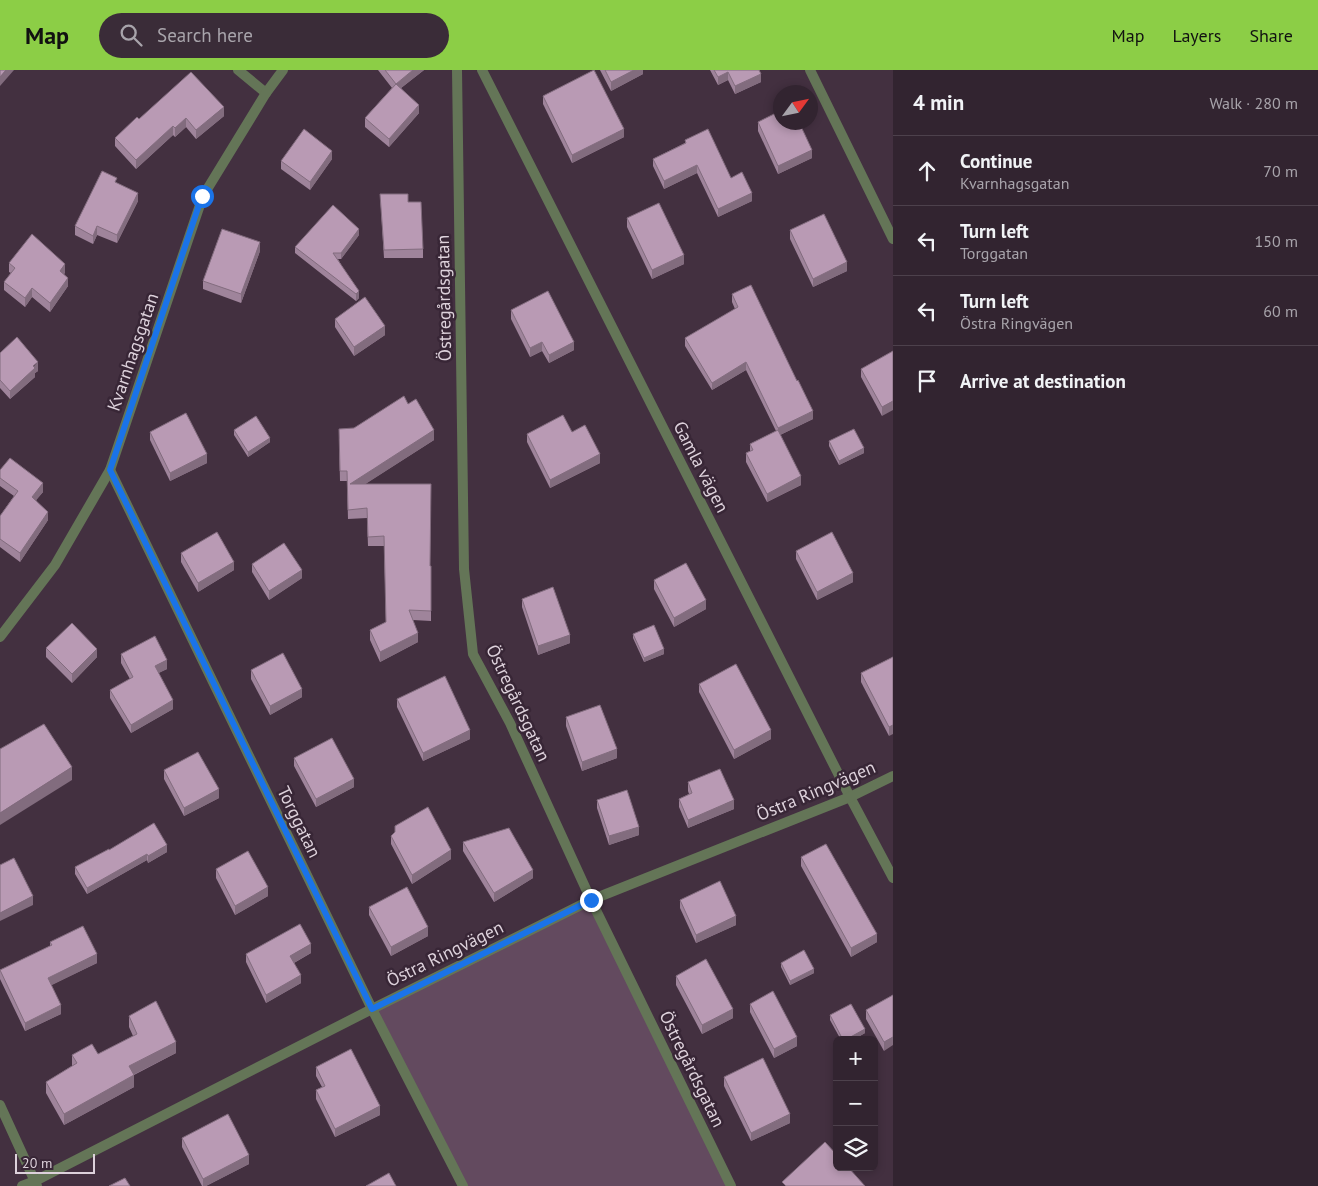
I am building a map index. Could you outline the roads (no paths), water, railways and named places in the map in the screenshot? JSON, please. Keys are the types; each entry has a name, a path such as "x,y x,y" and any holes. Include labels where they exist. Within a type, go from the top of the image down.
{"street":[{"path":"238,70 266,92"},
{"name":"Kvarnhagsgatan","path":"0,637 54,565 110,470 202,196 266,92 284,70"},
{"name":"Östregårdsgatan","path":"458,70 464,569 473,654 510,723 591,900 731,1186"},
{"name":"Gamla vägen","path":"482,70 893,878"},
{"path":"810,70 893,239"},
{"name":"Torggatan","path":"110,470 372,1009 463,1186"},
{"name":"Östra Ringvägen","path":"22,1186 36,1184 372,1009 591,900 850,796 893,776"},
{"path":"0,1105 36,1184"}]}
